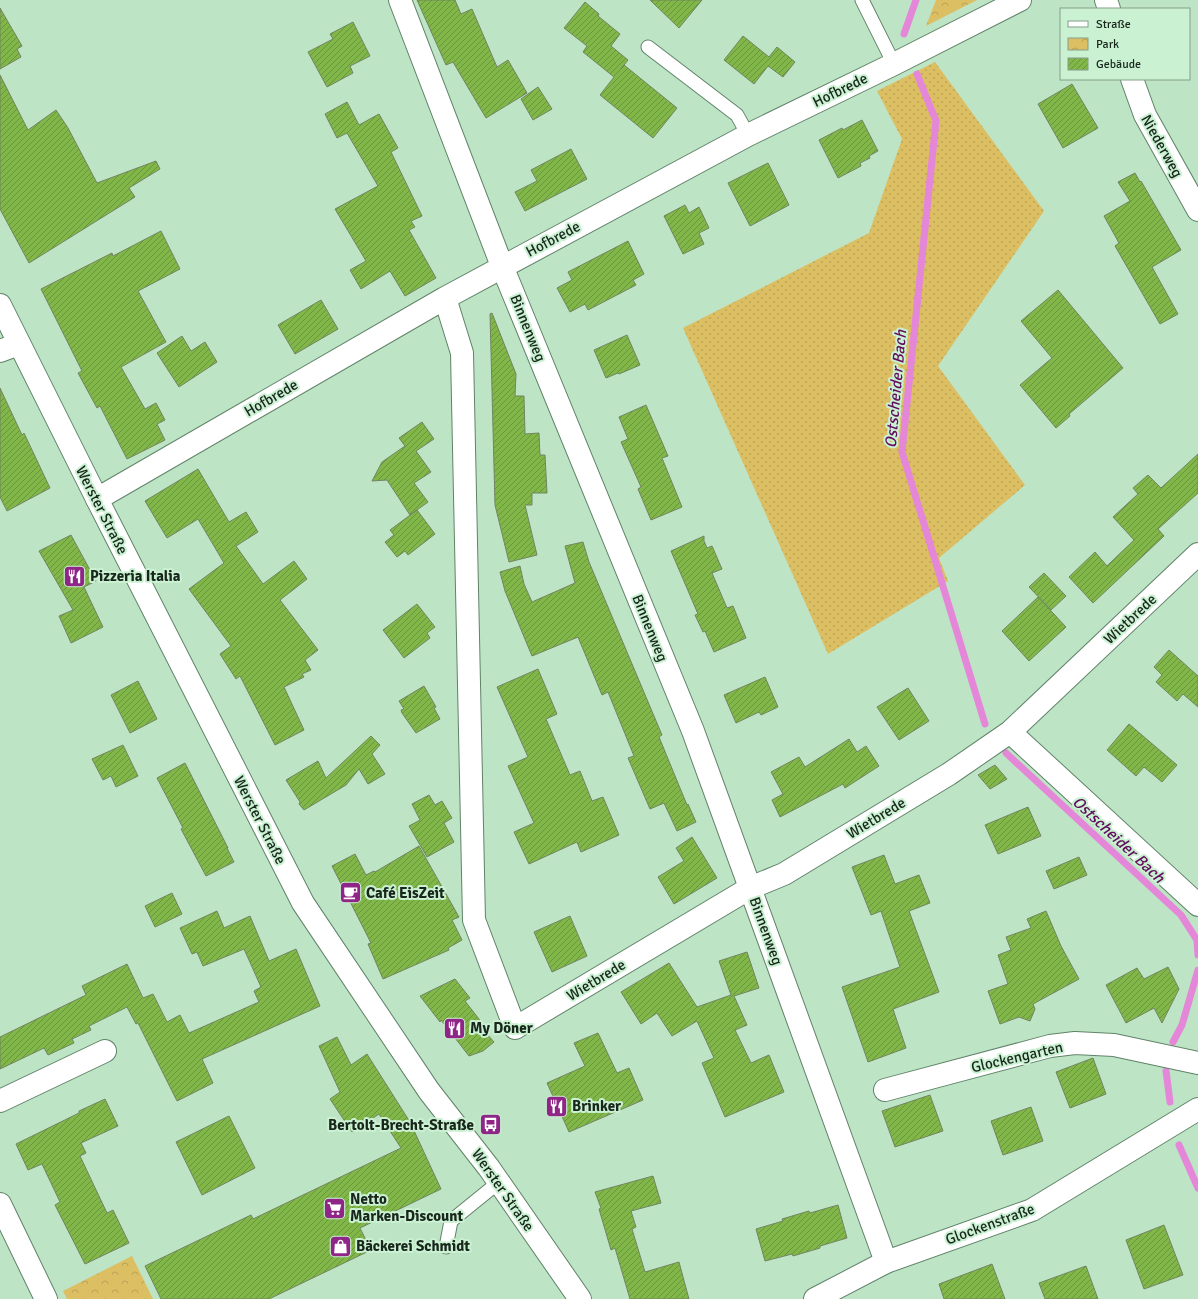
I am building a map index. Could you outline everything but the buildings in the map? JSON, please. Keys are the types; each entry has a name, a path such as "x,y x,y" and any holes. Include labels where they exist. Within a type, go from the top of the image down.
{"street":[{"name":"Binnenweg","path":"400,0 502,266 693,731 886,1262"},
{"name":"Hofbrede","path":"97,499 502,266 748,135 894,64 1020,0"},
{"name":"Niederweg","path":"1132,80 1144,115 1198,210"},
{"name":"Wietbrede","path":"445,298 462,353 474,920 515,1028 750,888 784,874 949,774 1010,732 1198,554"},
{"name":"Werster Straße","path":"0,305 9,348 97,499 303,903 429,1091 499,1182 580,1299"},
{"path":"1010,732 1198,905"},
{"name":"Glockengarten","path":"885,1090 1050,1046 1075,1043 1114,1045 1198,1063"},
{"path":"0,1101 105,1051"},
{"name":"Glockenstraße","path":"814,1299 886,1262 1032,1210 1198,1111"},
{"path":"0,1204 46,1299"}],"lane":[{"path":"862,0 894,64"},
{"path":"648,47 737,115 748,135"},
{"path":"446,1247 451,1221 499,1182"}],"green space":[{"path":"936,0 977,0 926,26"},
{"path":"935,62 1044,211 938,366 1025,485 939,558 948,581 828,654 683,328 869,233 902,139 877,91"},
{"path":"132,1256 153,1299 67,1299 63,1291"}],"waterway":[{"name":"Ostscheider Bach","path":"904,34 916,0"},
{"name":"Ostscheider Bach","path":"917,74 936,121 902,452 985,724"},
{"name":"Ostscheider Bach","path":"1006,753 1181,915 1197,940 1198,955"},
{"name":"Ostscheider Bach","path":"1173,1042 1182,1025 1198,970"},
{"name":"Ostscheider Bach","path":"1166,1071 1170,1102"},
{"name":"Ostscheider Bach","path":"1179,1145 1198,1188"}],"place":[{"name":"Pizzeria Italia","path":"75,576"},
{"name":"Café EisZeit","path":"351,893"},
{"name":"My Döner","path":"454,1028"},
{"name":"Brinker","path":"557,1106"},
{"name":"Bertolt-Brecht-Straße","path":"490,1125"},
{"name":"Netto Marken-Discount","path":"334,1208"},
{"name":"Bäckerei Schmidt","path":"341,1246"}]}
